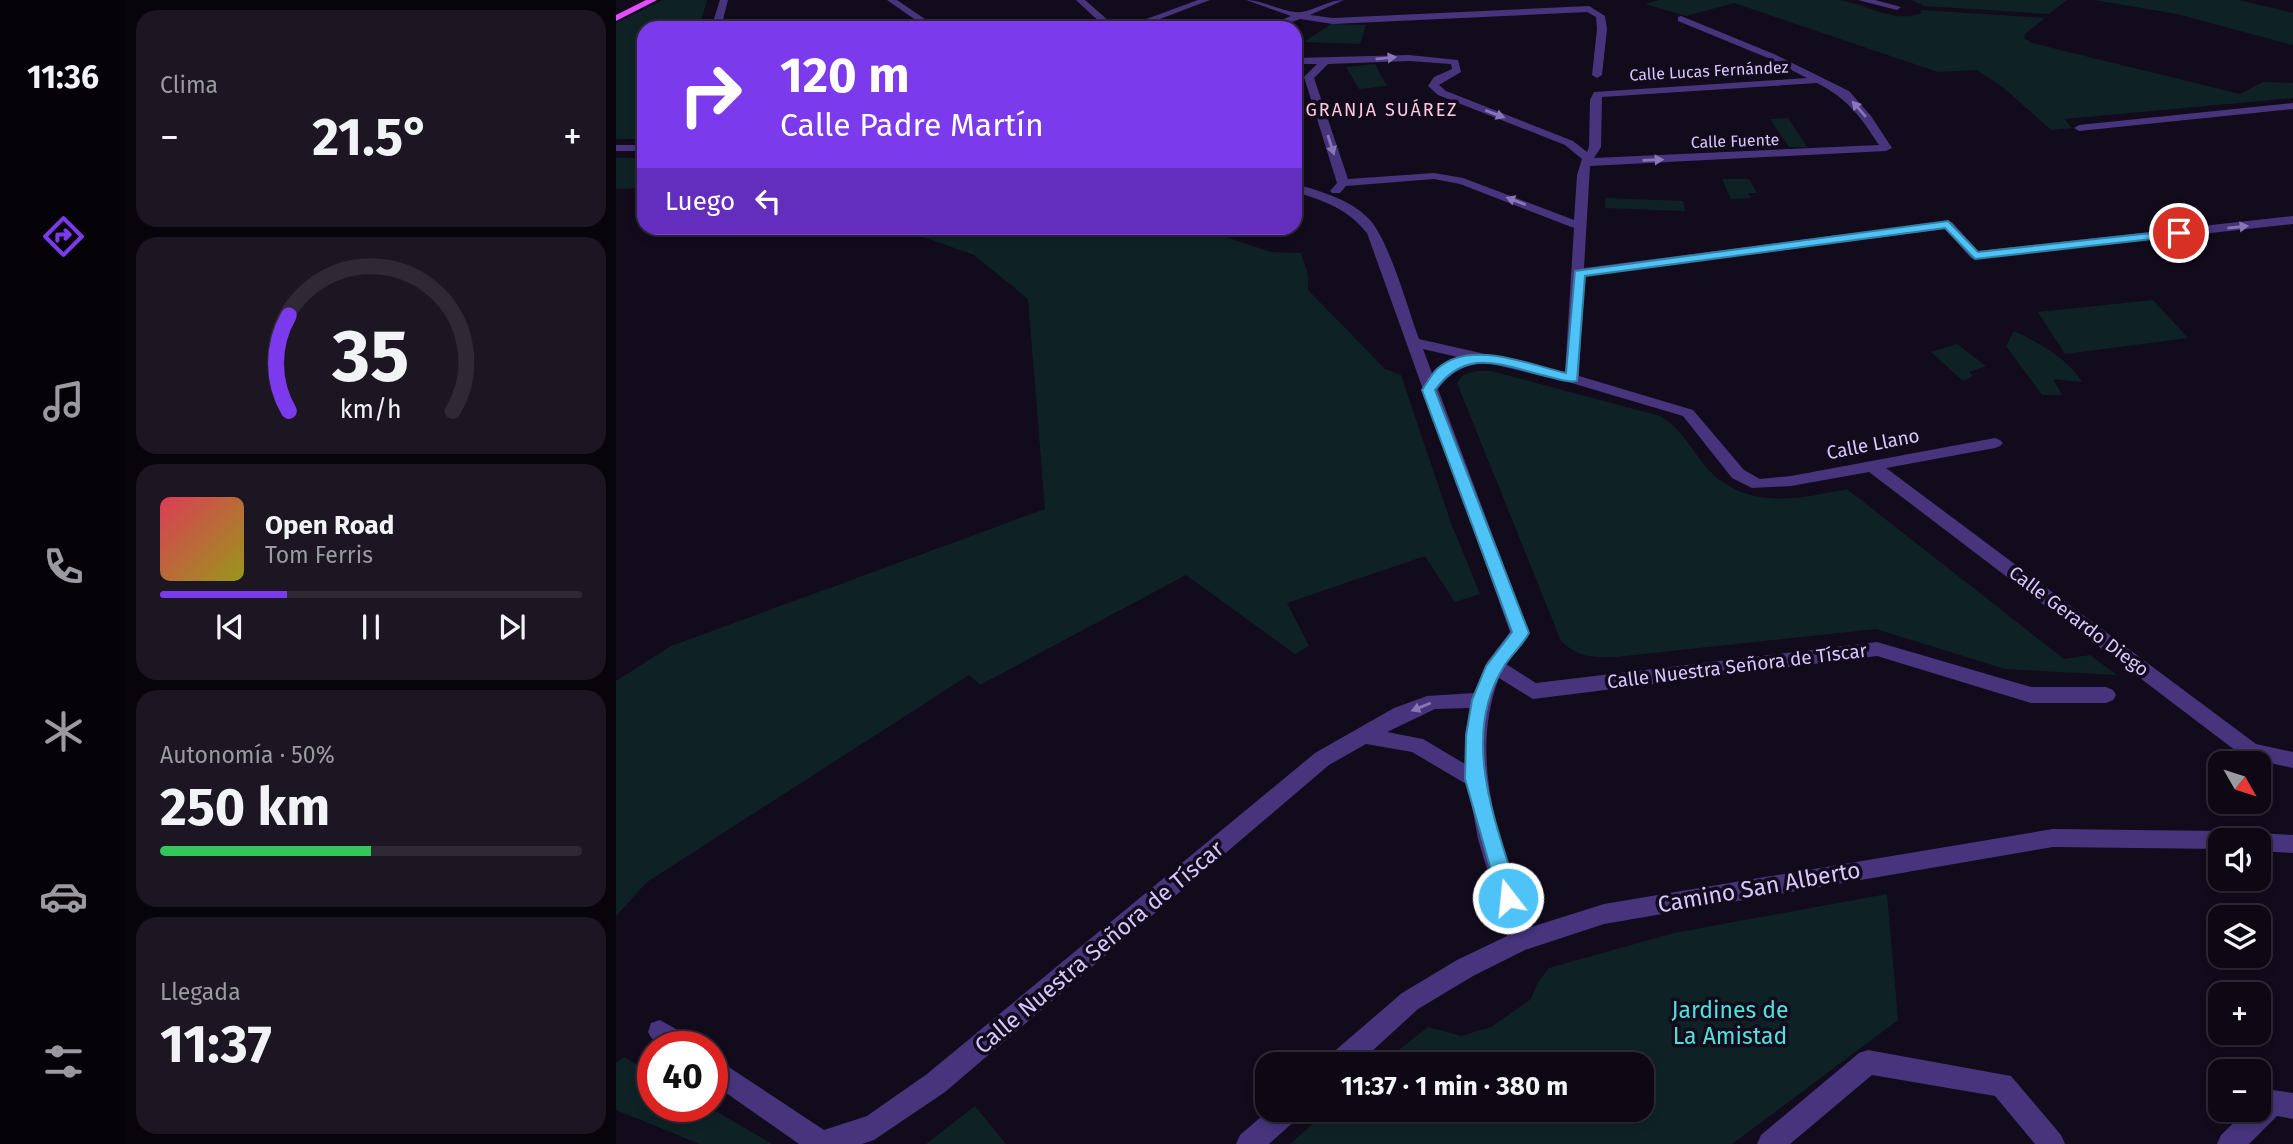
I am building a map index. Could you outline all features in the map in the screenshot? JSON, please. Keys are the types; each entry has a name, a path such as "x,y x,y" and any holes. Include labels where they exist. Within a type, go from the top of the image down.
{"main road":[{"path":"616,18 653,0"}],"street":[{"path":"718,21 724,0"},
{"path":"891,0 922,21"},
{"path":"1080,0 1104,21"},
{"path":"1147,21 1206,0"},
{"path":"1250,0 1301,16 1334,21 1588,9 1600,16 1602,29 1597,75"},
{"path":"1287,21 1340,0"},
{"path":"1862,0 1897,7"},
{"path":"1681,19 1712,29 1822,80"},
{"path":"1302,61 1394,57 1455,62 1457,70 1438,79 1433,86 1442,93 1569,143 1587,161 1580,226 1572,378 1412,342"},
{"path":"1325,62 1309,77 1343,183"},
{"name":"Calle Lucas Fernández","path":"1587,161 1595,147 1595,100 1598,94 1822,80"},
{"name":"Calle Fuente","path":"1587,161 1880,151 1886,148 1867,118 1845,93 1822,80"},
{"path":"2079,128 2293,106"},
{"path":"616,148 637,148"},
{"path":"1329,199 1343,183 1434,176 1463,181 1580,226"},
{"path":"1302,190 1329,199 1371,225 1380,241 1384,263 1429,390 1521,633 1495,666 1481,700 1475,736 1474,779 1520,941"},
{"path":"1579,274 1948,225 1975,256 2293,220"},
{"path":"1429,390 1444,370 1463,360 1485,358"},
{"name":"Calle Llano","path":"1572,378 1688,413 1738,474 1758,484 1995,443"},
{"name":"Calle Gerardo Diego","path":"1872,466 2251,751 2293,760"},
{"name":"Calle Nuestra Señora de Tíscar","path":"1495,666 1534,691 1877,649 2031,695 2106,695"},
{"name":"Calle Nuestra Señora de Tíscar","path":"728,1079 821,1144 874,1127 936,1083 1322,759 1367,736 1401,714 1434,701 1481,700"},
{"path":"1367,736 1416,744 1474,779"},
{"name":"Camino San Alberto","path":"1353,1052 1410,1001 1465,968 1520,941 1604,914 2053,838 2082,836 2208,840"},
{"path":"2271,843 2293,844"},
{"path":"1770,1144 1868,1062 2002,1085 2052,1144"},
{"path":"2230,1144 2272,1103 2293,1106"},
{"path":"1249,1144 1274,1122"}],"green space":[{"path":"663,0 707,0 701,21 637,21 637,139 616,139 616,23"},
{"path":"1660,0 1837,0 1898,16 1920,14 1921,10 2045,18 2025,34 2024,38 2032,43 2240,94 2263,82 2293,83 2293,98 2064,119 2072,128 2051,130 2004,88 1977,70 1938,72 1734,3 1686,16 1645,4"},
{"path":"1911,0 2067,0 2049,14 1924,6"},
{"path":"2094,0 2238,0 2293,13 2293,45 2177,14"},
{"path":"1331,24 1366,25 1360,44 1304,42"},
{"path":"1375,64 1387,86 1359,89 1346,67"},
{"path":"1788,118 1807,147 1789,147 1770,119"},
{"path":"616,158 637,158 637,188 616,189"},
{"path":"1722,179 1749,179 1757,193 1748,193 1751,198 1731,199"},
{"path":"1606,198 1683,201 1685,211 1605,208"},
{"path":"918,235 1223,235 1271,252 1301,253 1308,275 1308,290 1385,369 1401,375 1451,523 1480,594 1455,602 1425,556 1287,603 1309,646 1295,654 1186,575 980,685 969,675 647,882 616,916 616,681 671,646 1045,509 1028,299 974,255"},
{"path":"2153,300 2188,338 2065,354 2038,312"},
{"path":"2014,331 2061,359 2082,382 2053,379 2062,395 2042,395 2006,346"},
{"path":"1957,344 1986,366 1969,372 1973,376 1963,381 1931,352"},
{"path":"1476,371 1491,371 1660,416 1679,431 1718,478 1734,489 1751,495 1789,498 1847,489 2064,659 2090,655 2117,675 2005,669 1876,629 1616,657 1593,657 1580,653 1561,641 1457,383 1463,375"},
{"name":"Jardines de La Amistad","path":"1887,894 1898,1020 1732,1144 1290,1144 1315,1122 1654,1122 1654,1052 1396,1052 1428,1027 1461,1036 1491,1027 1531,999 1538,982 1549,968 1674,933"},
{"path":"624,1057 637,1065 637,1118 616,1110 616,1063"},
{"path":"975,1106 1006,1144 926,1144"},
{"path":"728,1118 772,1144 700,1144 646,1122 728,1122"}],"district":[{"name":"GRANJA SUÁREZ","path":"1382,110"}],"route":[{"path":"1508,898 1474,779 1475,736 1481,700 1495,666 1521,633 1429,390 1444,370 1463,360 1485,358 1572,378 1579,274 1948,225 1975,256 2179,233"}]}
